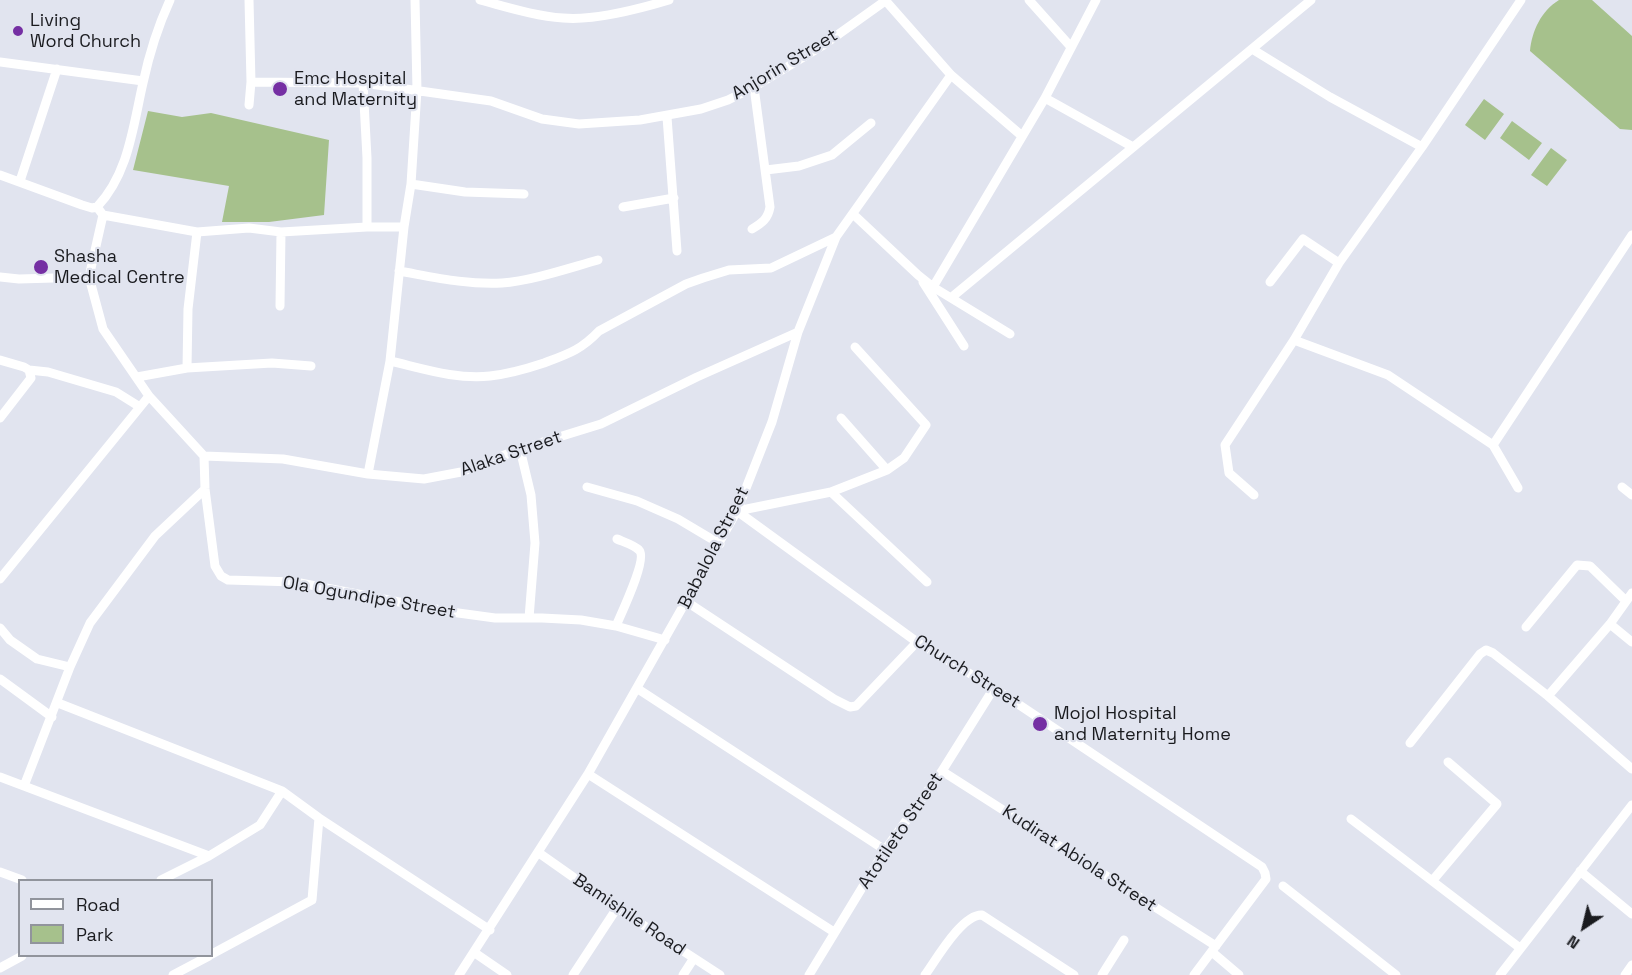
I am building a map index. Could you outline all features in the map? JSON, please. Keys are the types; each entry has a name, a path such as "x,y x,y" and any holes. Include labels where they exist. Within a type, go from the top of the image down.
{"street":[{"path":"0,175 82,205 97,207 120,173 132,135 143,81 161,21 170,0"},
{"path":"249,0 251,82 249,105"},
{"path":"368,474 390,361 404,227 411,184 417,90 415,0"},
{"path":"480,0 534,14 565,19 596,16 669,0"},
{"path":"885,0 951,75 1022,136"},
{"name":"Anjorin Street","path":"251,82 363,83 491,101 533,117 560,122 579,123 667,117 728,100 754,87 822,46 885,0"},
{"path":"1029,0 1071,47"},
{"path":"933,287 1045,98 1096,0"},
{"path":"952,297 1311,0"},
{"path":"1254,495 1228,473 1225,445 1294,340 1339,263 1422,147 1521,0"},
{"path":"1252,49 1330,97 1422,147"},
{"path":"0,62 143,81"},
{"path":"20,181 57,69"},
{"name":"Babalola Street","path":"459,975 588,774 737,511 772,422 798,332 836,237 951,75"},
{"path":"363,83 367,158 367,227"},
{"path":"752,229 769,215 770,207 754,87"},
{"path":"1045,98 1133,147"},
{"path":"667,117 677,251"},
{"path":"766,170 799,166 832,155 871,123"},
{"path":"411,184 465,192 524,194"},
{"path":"623,207 674,198"},
{"path":"97,207 103,215 197,232 249,228 281,232 404,227"},
{"path":"853,214 933,287 1010,334"},
{"path":"103,215 89,277 104,329 149,396 204,456"},
{"path":"187,368 188,309 197,232"},
{"path":"280,306 281,232"},
{"path":"1492,445 1632,235"},
{"path":"390,361 447,374 488,377 517,372 575,352 599,331 686,285 729,270 771,268 836,237"},
{"path":"1270,282 1303,239 1339,263"},
{"path":"399,271 466,283 501,283 598,260"},
{"path":"918,275 964,346"},
{"path":"0,277 19,279 89,277"},
{"name":"Alaka Street","path":"204,456 283,459 368,474 424,479 461,472 520,449 601,424 798,332"},
{"path":"1294,340 1388,375 1492,445 1518,488"},
{"path":"737,511 831,492 887,470 904,458 926,425 855,347"},
{"path":"0,360 24,366 29,370 48,372 122,394 140,407"},
{"path":"136,377 187,368 272,363 311,366"},
{"path":"0,418 29,382 31,378 29,370"},
{"path":"0,579 149,396"},
{"path":"841,418 887,470"},
{"path":"520,449 531,495 535,543 530,618"},
{"name":"Ola Ogundipe Street","path":"204,456 205,489 215,566 221,576 228,580 295,582 450,612 495,618 581,620 616,626 664,640"},
{"path":"587,487 647,505 678,519 720,544"},
{"path":"1622,487 1632,495"},
{"path":"24,786 70,667 90,623 149,545 205,489"},
{"path":"831,492 927,582"},
{"name":"Church Street","path":"737,511 917,642 994,688 1262,867 1266,879 1214,949"},
{"path":"616,626 638,573 642,555 640,550 617,539"},
{"path":"1526,627 1577,565 1590,566 1626,602"},
{"path":"1548,696 1610,624 1632,593"},
{"path":"687,602 834,699 850,707 856,706 917,642"},
{"path":"1610,624 1632,642"},
{"path":"0,628 10,640 37,659 70,667"},
{"path":"1410,743 1480,654 1486,650 1548,696 1632,769"},
{"path":"0,679 52,717"},
{"path":"638,688 885,850"},
{"name":"Atotileto Street","path":"809,975 885,850 942,771 994,688"},
{"path":"58,703 282,791 489,930"},
{"path":"1433,880 1497,804 1448,762"},
{"name":"Kudirat Abiola Street","path":"942,771 1214,949 1239,975"},
{"path":"588,774 834,932"},
{"path":"0,777 209,856"},
{"path":"163,879 209,856 260,825 282,791"},
{"path":"1500,975 1632,805"},
{"path":"213,953 312,900 320,818"},
{"path":"1351,819 1520,948"},
{"name":"Bamishile Road","path":"539,853 617,908 720,975"},
{"path":"1580,871 1632,915"},
{"path":"0,872 19,879"},
{"path":"1283,886 1396,975"},
{"path":"573,975 617,908"},
{"path":"925,975 960,927 970,917 982,915 1074,975"},
{"path":"1102,975 1124,940"},
{"path":"1194,975 1214,949"},
{"path":"475,953 507,975"},
{"path":"0,968 20,957"},
{"path":"173,975 206,957"},
{"path":"683,975 694,958"},
{"path":"1625,975 1632,965"}],"green space":[{"path":"1559,0 1592,0 1632,36 1632,130 1620,129 1530,51 1538,22"},
{"path":"1484,99 1504,114 1485,140 1465,125"},
{"path":"148,111 182,117 211,113 329,140 324,215 269,222 222,222 229,186 133,170"},
{"path":"1512,121 1542,143 1529,160 1500,138"},
{"path":"1551,148 1567,160 1547,186 1531,175"}],"place":[{"name":"Living Word Church","path":"18,31"},
{"name":"Emc Hospital and Maternity","path":"280,89"},
{"name":"Shasha Medical Centre","path":"41,267"},
{"name":"Mojol Hospital and Maternity Home","path":"1040,724"}]}
